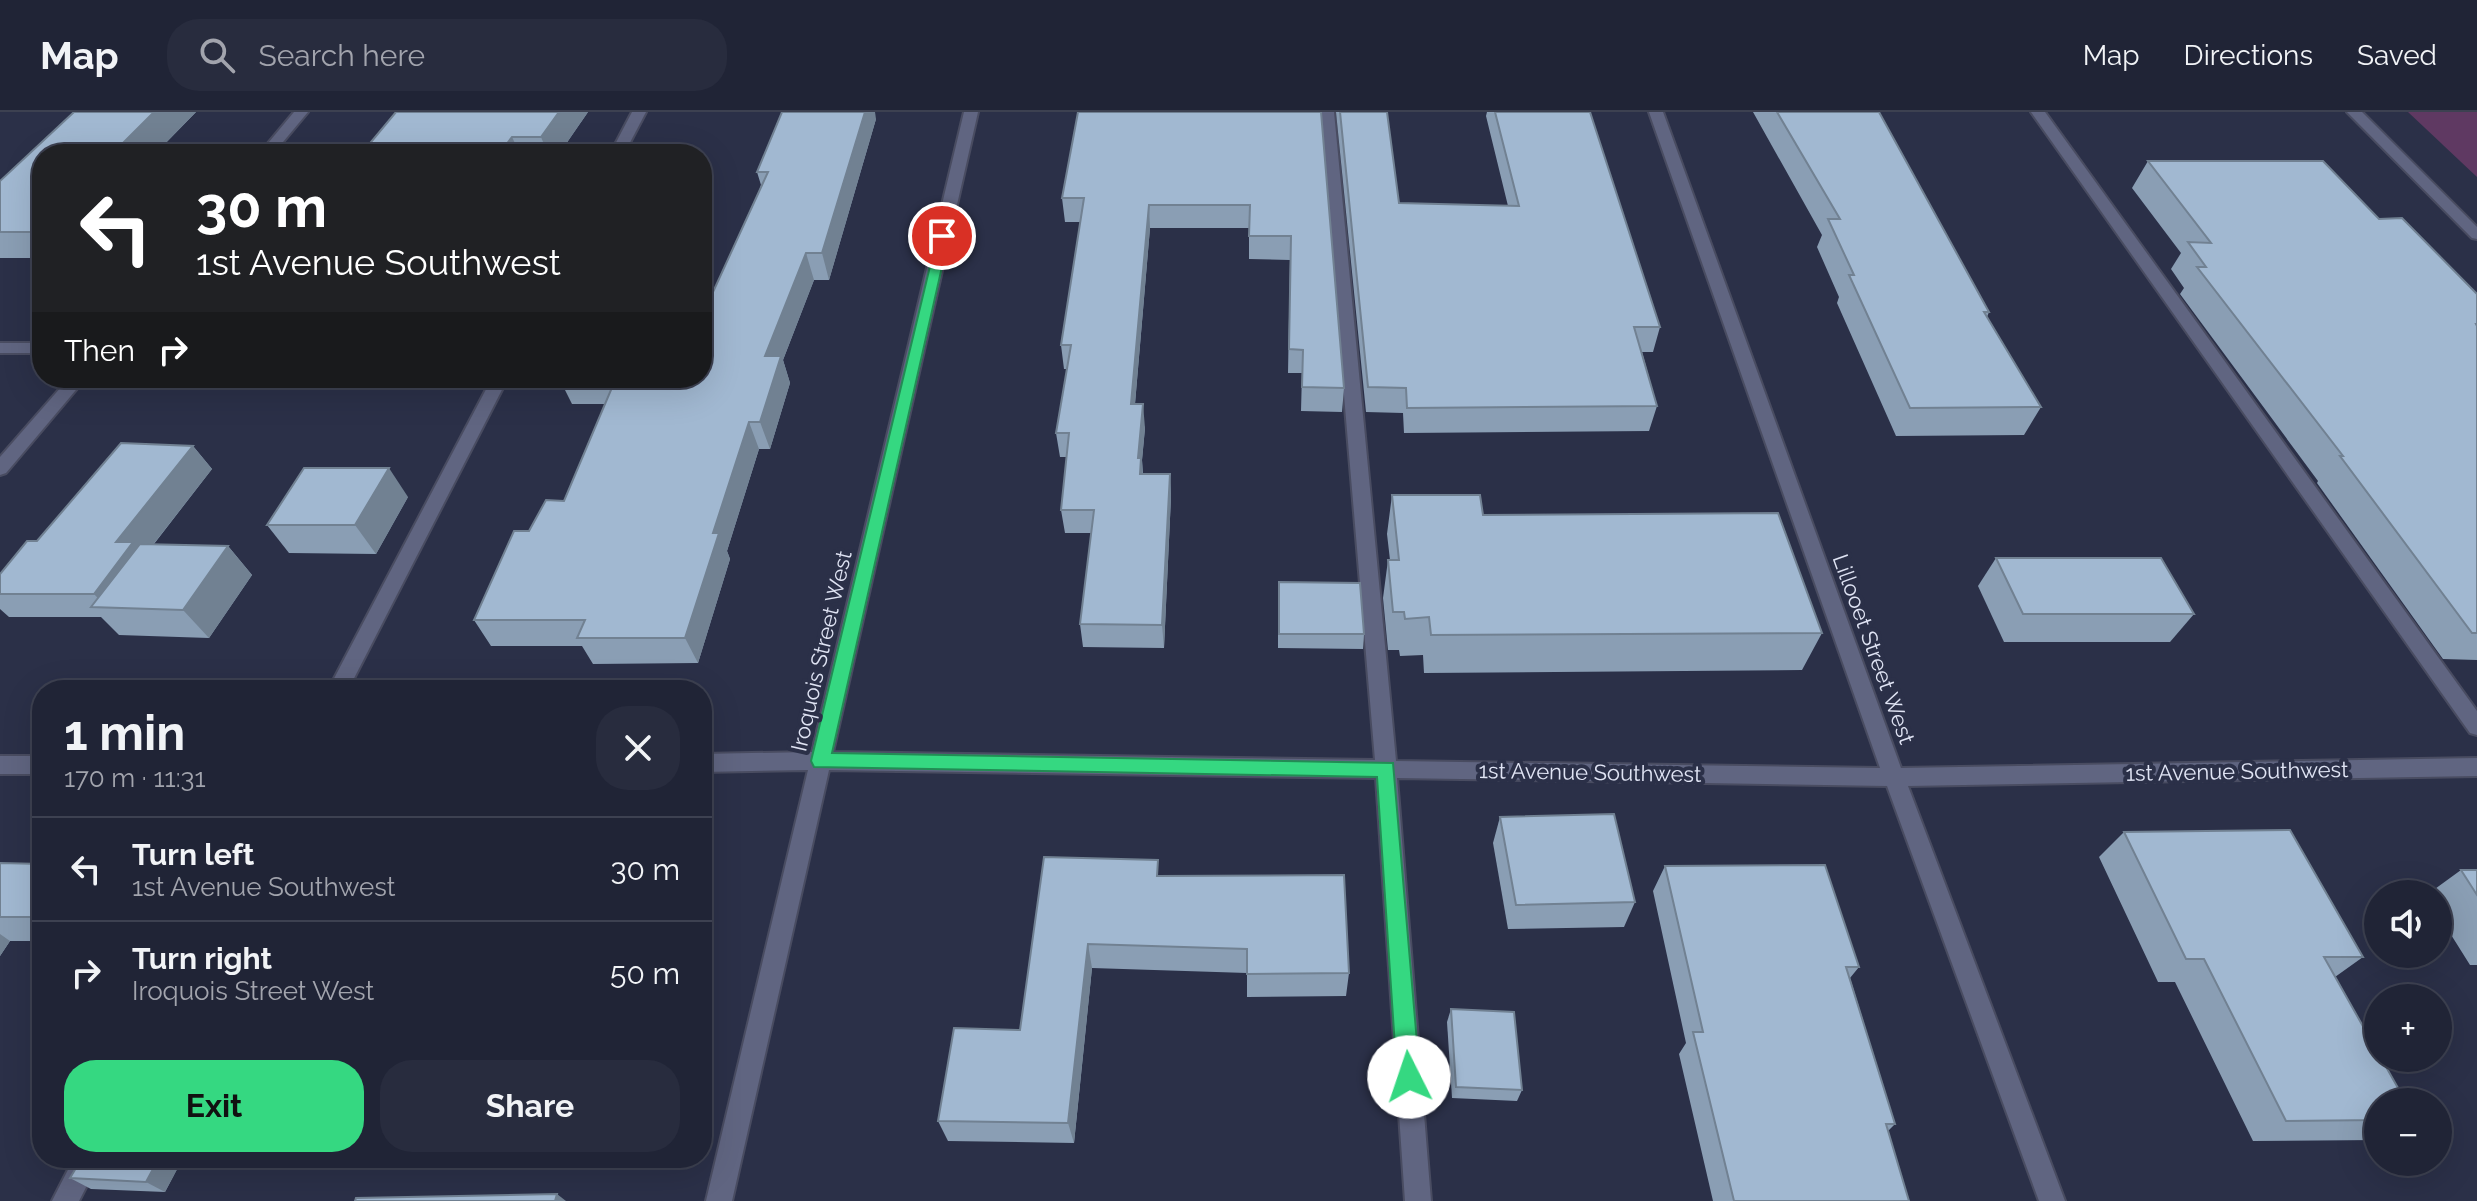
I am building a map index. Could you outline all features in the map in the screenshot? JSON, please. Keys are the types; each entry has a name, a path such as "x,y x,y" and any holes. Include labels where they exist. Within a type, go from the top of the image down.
{"street":[{"path":"274,144 301,112"},
{"path":"622,144 639,112"},
{"name":"Iroquois Street West","path":"719,1201 971,112"},
{"path":"1327,112 1386,769 1418,1201"},
{"name":"Lillooet Street West","path":"1656,112 1894,777 2052,1201"},
{"path":"2038,112 2477,727"},
{"path":"2354,112 2477,235"},
{"path":"0,348 32,348"},
{"path":"0,469 69,388"},
{"path":"343,680 495,388"},
{"name":"1st Avenue Southwest","path":"712,763 821,761 1894,777 2477,767"},
{"path":"0,765 32,765"},
{"path":"65,1201 83,1168"}],"shaded area":[{"path":"2408,112 2477,112 2477,177"}],"building":[{"path":"74,112 154,112 122,144 40,144"},
{"path":"396,112 559,112 541,137 512,137 507,144 369,144"},
{"path":"782,112 865,112 822,253 806,253 765,356 781,356 760,422 749,422 713,533 719,533 685,638 577,638 585,620 474,620 514,531 529,531 546,500 564,501 612,388 712,388 712,294 768,172 757,172"},
{"path":"1078,112 1321,112 1344,388 1302,387 1303,350 1289,349 1291,236 1249,236 1250,205 1149,205 1131,404 1143,404 1138,458 1141,458 1140,474 1170,474 1162,625 1080,624 1094,510 1061,510 1069,433 1056,433 1071,345 1061,345 1084,198 1062,198"},
{"path":"1340,112 1387,112 1399,203 1519,206 1495,112 1590,112 1660,327 1634,327 1657,406 1407,408 1406,388 1368,387"},
{"path":"1777,112 1879,112 1989,312 1984,312 2041,407 1910,408 1849,275 1854,275 1828,219 1840,219"},
{"path":"32,151 32,232 0,232 0,181"},
{"path":"2148,161 2323,161 2379,219 2402,218 2477,294 2477,633 2472,633 2340,456 2343,456 2197,267 2206,267 2188,242 2211,243"},
{"path":"121,443 193,446 116,542 133,542 94,594 0,594 0,574 27,541 37,541"},
{"path":"304,468 389,468 355,525 267,525"},
{"path":"1392,495 1480,495 1483,515 1778,513 1822,633 1431,635 1429,617 1405,619 1404,612 1393,612 1388,560 1399,560"},
{"path":"140,544 228,546 183,610 91,607"},
{"path":"1996,558 2161,558 2194,614 2023,614"},
{"path":"1279,582 1360,583 1364,634 1279,634"},
{"path":"1614,814 1635,902 1516,905 1500,817"},
{"path":"2290,830 2363,957 2324,957 2364,1028 2364,1072 2389,1072 2398,1088 2364,1088 2364,1120 2286,1121 2204,959 2186,959 2124,832"},
{"path":"1044,857 1158,860 1157,876 1344,875 1349,973 1247,974 1247,949 1088,944 1068,1123 938,1121 954,1028 1020,1030"},
{"path":"0,863 32,864 32,917 0,917"},
{"path":"1825,865 1859,967 1846,967 1895,1124 1886,1124 1909,1201 1734,1201 1693,1032 1703,1032 1665,866"},
{"path":"2461,870 2477,870 2477,895"},
{"path":"1451,1009 1514,1012 1522,1090 1456,1087"},
{"path":"76,1168 154,1168 146,1182 70,1178"},
{"path":"557,1194 555,1201 355,1201 356,1198"}],"route":[{"path":"942,236 821,761 1386,769 1409,1077"}]}
